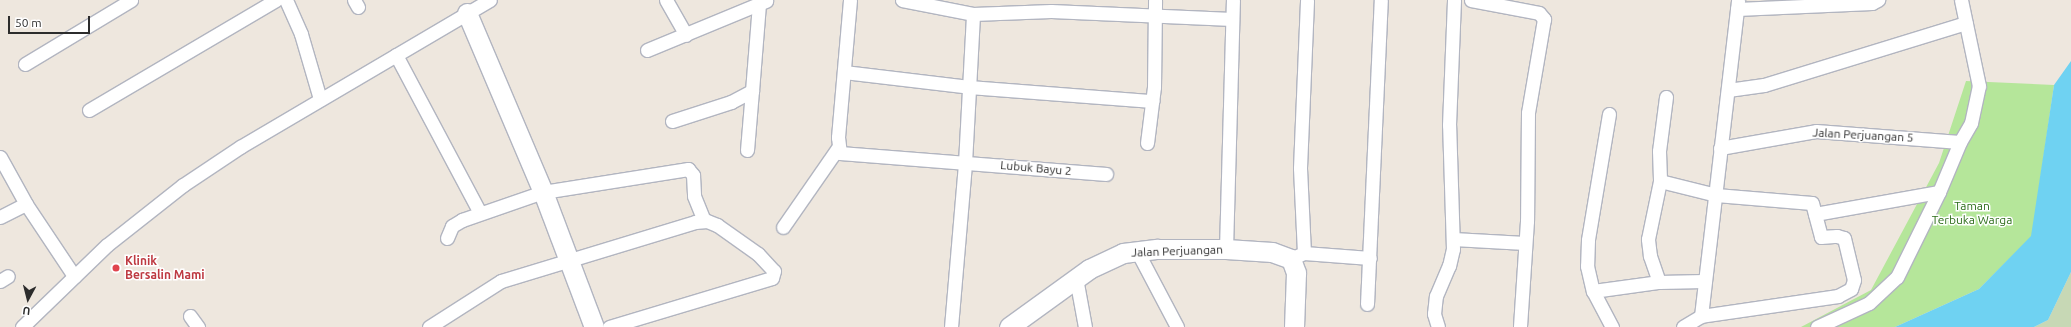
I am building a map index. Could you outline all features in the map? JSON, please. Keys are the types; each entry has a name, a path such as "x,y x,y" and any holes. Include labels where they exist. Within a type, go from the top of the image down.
{"street":[{"path":"25,64 131,0"},
{"path":"89,110 276,0"},
{"path":"286,0 301,34 320,99"},
{"path":"22,327 74,276 161,200 240,147 490,0"},
{"path":"666,0 686,35"},
{"path":"783,227 838,148 850,0"},
{"path":"902,0 973,14 1074,6 1155,17 1232,19"},
{"path":"1147,143 1152,101 1155,0"},
{"path":"1226,249 1233,0"},
{"path":"1294,327 1306,0"},
{"path":"1367,304 1381,0"},
{"path":"1438,327 1434,314 1436,296 1452,258 1453,239 1449,125 1454,0"},
{"path":"1471,0 1539,13 1544,19 1528,113 1525,243 1520,327"},
{"path":"1700,316 1716,195 1737,4 1872,3 1878,0"},
{"path":"1817,327 1869,303 1897,277 1939,192 1960,142 1971,123 1979,86 1961,0"},
{"path":"647,50 763,2"},
{"path":"746,150 763,2"},
{"path":"468,13 542,192 594,327"},
{"path":"951,327 966,163 973,14"},
{"path":"1728,90 1764,85 1966,22"},
{"path":"396,55 480,213"},
{"path":"844,72 969,87 1152,101"},
{"path":"672,120 731,102 752,91"},
{"path":"1659,282 1650,256 1648,239 1660,181 1660,151 1666,97"},
{"path":"1609,114 1588,240 1587,266 1593,291 1612,327"},
{"name":"Jalan Perjuangan 5","path":"1720,148 1816,131 1960,142"},
{"name":"Lubuk Bayu 2","path":"838,148 840,153 846,155 1106,174"},
{"path":"0,157 26,204 74,276"},
{"path":"447,238 455,224 480,213 542,192 688,169 693,175 694,196 704,221"},
{"path":"1660,181 1716,195 1810,202 1821,237 1837,236 1844,238 1854,280 1850,289 1838,296 1700,316 1684,327"},
{"path":"1815,214 1939,192"},
{"path":"0,217 26,204"},
{"path":"429,327 501,281 704,221 717,225 758,254 772,267 773,277 609,327"},
{"path":"1453,239 1525,243"},
{"name":"Jalan Perjuangan","path":"1010,327 1076,278 1112,258 1137,251 1226,249 1272,252 1297,256"},
{"path":"1137,251 1177,327"},
{"path":"1297,256 1370,258"},
{"path":"1076,278 1085,327"},
{"path":"1593,291 1659,282 1704,281"},
{"path":"190,316 198,327"}],"green space":[{"name":"Taman Terbuka Warga","path":"1966,81 2054,85 2032,236 1979,289 1895,327 1801,327 1871,290 1939,163"},
{"path":"2071,272 2071,327 2034,327 2048,320"}],"water":[{"path":"2071,61 2071,272 2048,320 2034,327 1895,327 1979,289 2031,236 2054,85"}],"place":[{"name":"Klinik Bersalin Mami","path":"116,268"}]}
